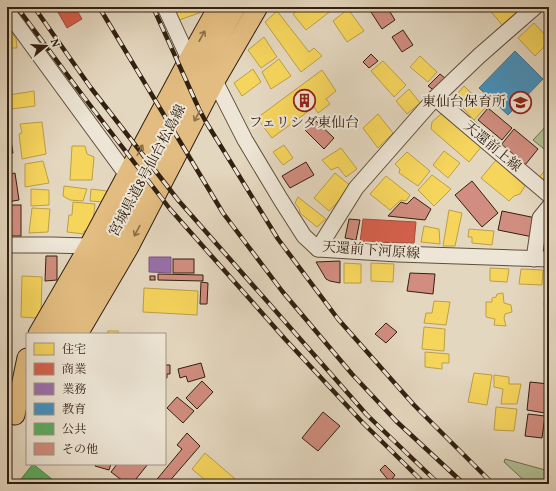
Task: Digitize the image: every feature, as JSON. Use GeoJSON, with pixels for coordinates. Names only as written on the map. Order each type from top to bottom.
{"type":"FeatureCollection","features":[{"type":"Feature","properties":{"kind":"main road"},"geometry":{"type":"LineString","coordinates":[[39,333],[89,246],[218,7]]}},
{"type":"Feature","properties":{"kind":"main road","name":"宮城県道8号仙台松島線"},"geometry":{"type":"LineString","coordinates":[[60,333],[111,242],[204,64],[236,7]]}},
{"type":"Feature","properties":{"kind":"main road"},"geometry":{"type":"LineString","coordinates":[[79,333],[129,247],[215,81],[258,7]]}},
{"type":"Feature","properties":{"kind":"main road"},"geometry":{"type":"LineString","coordinates":[[16,414],[26,363]]}},
{"type":"Feature","properties":{"kind":"main road"},"geometry":{"type":"LineString","coordinates":[[16,414],[26,394]]}},
{"type":"Feature","properties":{"kind":"street"},"geometry":{"type":"LineString","coordinates":[[165,7],[189,59]]}},
{"type":"Feature","properties":{"kind":"street"},"geometry":{"type":"LineString","coordinates":[[318,249],[356,188],[435,98],[478,56],[535,7]]}},
{"type":"Feature","properties":{"kind":"street"},"geometry":{"type":"LineString","coordinates":[[7,11],[127,175]]}},
{"type":"Feature","properties":{"kind":"street","name":"天還前下河原線"},"geometry":{"type":"LineString","coordinates":[[215,81],[245,140],[281,200],[304,236],[318,249],[398,254],[549,259]]}},
{"type":"Feature","properties":{"kind":"street","name":"天還前上線"},"geometry":{"type":"LineString","coordinates":[[435,98],[549,195]]}},
{"type":"Feature","properties":{"kind":"street"},"geometry":{"type":"LineString","coordinates":[[534,259],[540,218],[549,207]]}},
{"type":"Feature","properties":{"kind":"street"},"geometry":{"type":"LineString","coordinates":[[7,245],[89,246]]}},
{"type":"Feature","properties":{"kind":"green space"},"geometry":{"type":"Polygon","coordinates":[[[549,123],[549,153],[533,140],[549,123]]]}},
{"type":"Feature","properties":{"kind":"green space"},"geometry":{"type":"Polygon","coordinates":[[[505,459],[549,471],[549,484],[528,484],[504,462],[505,459]]]}},
{"type":"Feature","properties":{"kind":"building: 住宅"},"geometry":{"type":"Polygon","coordinates":[[[174,7],[208,7],[208,10],[179,20],[174,7]]]}},
{"type":"Feature","properties":{"kind":"building: 住宅"},"geometry":{"type":"Polygon","coordinates":[[[302,7],[336,7],[306,30],[293,14],[302,7]]]}},
{"type":"Feature","properties":{"kind":"building: 住宅"},"geometry":{"type":"Polygon","coordinates":[[[487,7],[515,7],[520,13],[504,27],[487,7]]]}},
{"type":"Feature","properties":{"kind":"building: 住宅"},"geometry":{"type":"Polygon","coordinates":[[[348,9],[364,31],[347,42],[333,21],[348,9]]]}},
{"type":"Feature","properties":{"kind":"building: 住宅"},"geometry":{"type":"Polygon","coordinates":[[[277,11],[309,52],[314,48],[322,56],[301,72],[265,22],[277,11]]]}},
{"type":"Feature","properties":{"kind":"building: 住宅"},"geometry":{"type":"Polygon","coordinates":[[[534,23],[549,39],[549,42],[535,56],[518,38],[534,23]]]}},
{"type":"Feature","properties":{"kind":"building: 住宅"},"geometry":{"type":"Polygon","coordinates":[[[7,26],[16,39],[17,48],[7,48],[7,26]]]}},
{"type":"Feature","properties":{"kind":"building: 住宅"},"geometry":{"type":"Polygon","coordinates":[[[264,37],[277,57],[261,68],[248,50],[264,37]]]}},
{"type":"Feature","properties":{"kind":"building: 住宅"},"geometry":{"type":"Polygon","coordinates":[[[420,56],[437,72],[428,82],[410,67],[420,56]]]}},
{"type":"Feature","properties":{"kind":"building: 住宅"},"geometry":{"type":"Polygon","coordinates":[[[279,59],[291,76],[271,89],[262,72],[279,59]]]}},
{"type":"Feature","properties":{"kind":"building: 住宅"},"geometry":{"type":"Polygon","coordinates":[[[383,61],[406,85],[394,97],[371,71],[383,61]]]}},
{"type":"Feature","properties":{"kind":"building: 住宅"},"geometry":{"type":"Polygon","coordinates":[[[253,69],[261,82],[242,96],[234,83],[253,69]]]}},
{"type":"Feature","properties":{"kind":"building: 住宅","name":"フェリシダ東仙台"},"geometry":{"type":"Polygon","coordinates":[[[322,70],[336,91],[326,99],[330,104],[318,113],[314,107],[272,138],[257,118],[322,70]]]}},
{"type":"Feature","properties":{"kind":"building: 住宅"},"geometry":{"type":"Polygon","coordinates":[[[464,86],[486,107],[474,120],[454,98],[464,86]]]}},
{"type":"Feature","properties":{"kind":"building: 住宅"},"geometry":{"type":"Polygon","coordinates":[[[409,89],[420,103],[407,114],[396,101],[409,89]]]}},
{"type":"Feature","properties":{"kind":"building: 住宅"},"geometry":{"type":"Polygon","coordinates":[[[34,91],[35,106],[11,109],[9,95],[34,91]]]}},
{"type":"Feature","properties":{"kind":"building: 住宅"},"geometry":{"type":"Polygon","coordinates":[[[378,114],[393,133],[378,148],[363,128],[378,114]]]}},
{"type":"Feature","properties":{"kind":"building: 住宅"},"geometry":{"type":"Polygon","coordinates":[[[441,114],[481,147],[469,162],[431,129],[432,122],[441,114]]]}},
{"type":"Feature","properties":{"kind":"building: 住宅"},"geometry":{"type":"Polygon","coordinates":[[[42,122],[46,154],[22,159],[19,134],[22,133],[20,124],[42,122]]]}},
{"type":"Feature","properties":{"kind":"building: 住宅"},"geometry":{"type":"Polygon","coordinates":[[[284,145],[293,158],[283,165],[273,152],[284,145]]]}},
{"type":"Feature","properties":{"kind":"building: 住宅"},"geometry":{"type":"Polygon","coordinates":[[[72,146],[85,146],[87,154],[94,157],[92,180],[70,180],[72,146]]]}},
{"type":"Feature","properties":{"kind":"building: 住宅"},"geometry":{"type":"Polygon","coordinates":[[[341,148],[357,169],[346,177],[338,167],[331,170],[322,160],[341,148]]]}},
{"type":"Feature","properties":{"kind":"building: 住宅"},"geometry":{"type":"Polygon","coordinates":[[[444,151],[460,163],[448,178],[433,165],[444,151]]]}},
{"type":"Feature","properties":{"kind":"building: 住宅"},"geometry":{"type":"Polygon","coordinates":[[[407,152],[430,171],[418,186],[399,173],[400,169],[395,164],[407,152]]]}},
{"type":"Feature","properties":{"kind":"building: 住宅"},"geometry":{"type":"Polygon","coordinates":[[[496,160],[525,186],[520,194],[514,196],[509,201],[481,178],[496,160]]]}},
{"type":"Feature","properties":{"kind":"building: 住宅"},"geometry":{"type":"Polygon","coordinates":[[[43,161],[49,183],[25,187],[25,164],[43,161]]]}},
{"type":"Feature","properties":{"kind":"building: 住宅"},"geometry":{"type":"Polygon","coordinates":[[[549,165],[549,189],[538,179],[549,165]]]}},
{"type":"Feature","properties":{"kind":"building: 住宅"},"geometry":{"type":"Polygon","coordinates":[[[335,173],[352,187],[329,211],[314,198],[335,173]]]}},
{"type":"Feature","properties":{"kind":"building: 住宅"},"geometry":{"type":"Polygon","coordinates":[[[432,175],[451,189],[434,206],[418,190],[432,175]]]}},
{"type":"Feature","properties":{"kind":"building: 住宅"},"geometry":{"type":"Polygon","coordinates":[[[386,176],[410,195],[406,201],[401,200],[390,210],[370,194],[386,176]]]}},
{"type":"Feature","properties":{"kind":"building: 住宅"},"geometry":{"type":"Polygon","coordinates":[[[64,186],[87,189],[83,201],[70,200],[63,196],[64,186]]]}},
{"type":"Feature","properties":{"kind":"building: 住宅"},"geometry":{"type":"Polygon","coordinates":[[[31,189],[49,190],[49,205],[31,206],[31,189]]]}},
{"type":"Feature","properties":{"kind":"building: 住宅"},"geometry":{"type":"Polygon","coordinates":[[[91,189],[107,191],[105,202],[90,201],[91,189]]]}},
{"type":"Feature","properties":{"kind":"building: 住宅"},"geometry":{"type":"Polygon","coordinates":[[[298,197],[326,219],[317,227],[300,213],[299,208],[295,203],[298,197]]]}},
{"type":"Feature","properties":{"kind":"building: 住宅"},"geometry":{"type":"Polygon","coordinates":[[[73,202],[95,204],[93,222],[89,231],[84,231],[84,234],[67,232],[69,215],[72,215],[73,202]]]}},
{"type":"Feature","properties":{"kind":"building: 住宅"},"geometry":{"type":"Polygon","coordinates":[[[32,208],[50,209],[48,232],[29,233],[32,208]]]}},
{"type":"Feature","properties":{"kind":"building: 住宅"},"geometry":{"type":"Polygon","coordinates":[[[449,210],[462,213],[455,246],[443,246],[449,210]]]}},
{"type":"Feature","properties":{"kind":"building: 住宅"},"geometry":{"type":"Polygon","coordinates":[[[548,222],[549,249],[544,248],[548,222]]]}},
{"type":"Feature","properties":{"kind":"building: 住宅"},"geometry":{"type":"Polygon","coordinates":[[[424,226],[439,229],[440,244],[421,242],[424,226]]]}},
{"type":"Feature","properties":{"kind":"building: 住宅"},"geometry":{"type":"Polygon","coordinates":[[[469,229],[494,231],[492,245],[472,243],[472,237],[468,237],[469,229]]]}},
{"type":"Feature","properties":{"kind":"building: 住宅"},"geometry":{"type":"Polygon","coordinates":[[[344,263],[361,264],[361,283],[344,283],[344,263]]]}},
{"type":"Feature","properties":{"kind":"building: 住宅"},"geometry":{"type":"Polygon","coordinates":[[[371,263],[394,264],[393,282],[371,281],[371,263]]]}},
{"type":"Feature","properties":{"kind":"building: 住宅"},"geometry":{"type":"Polygon","coordinates":[[[490,268],[509,269],[507,282],[490,281],[490,268]]]}},
{"type":"Feature","properties":{"kind":"building: 住宅"},"geometry":{"type":"Polygon","coordinates":[[[521,269],[543,270],[542,285],[519,284],[521,269]]]}},
{"type":"Feature","properties":{"kind":"building: 住宅"},"geometry":{"type":"Polygon","coordinates":[[[548,270],[549,305],[544,305],[548,270]]]}},
{"type":"Feature","properties":{"kind":"building: 住宅"},"geometry":{"type":"Polygon","coordinates":[[[22,276],[42,277],[41,315],[38,315],[37,318],[21,317],[22,276]]]}},
{"type":"Feature","properties":{"kind":"building: 住宅"},"geometry":{"type":"Polygon","coordinates":[[[144,288],[198,291],[197,315],[143,312],[144,288]]]}},
{"type":"Feature","properties":{"kind":"building: 住宅"},"geometry":{"type":"Polygon","coordinates":[[[503,293],[504,303],[511,305],[512,312],[505,314],[504,318],[506,326],[494,325],[495,319],[486,317],[486,302],[492,302],[492,298],[496,297],[497,294],[503,293]]]}},
{"type":"Feature","properties":{"kind":"building: 住宅"},"geometry":{"type":"Polygon","coordinates":[[[434,301],[450,302],[446,325],[424,323],[426,313],[432,313],[434,301]]]}},
{"type":"Feature","properties":{"kind":"building: 住宅"},"geometry":{"type":"Polygon","coordinates":[[[424,327],[445,329],[444,351],[422,349],[424,327]]]}},
{"type":"Feature","properties":{"kind":"building: 住宅"},"geometry":{"type":"Polygon","coordinates":[[[108,331],[118,331],[118,333],[108,333],[108,331]]]}},
{"type":"Feature","properties":{"kind":"building: 住宅"},"geometry":{"type":"Polygon","coordinates":[[[425,352],[449,354],[449,363],[442,363],[442,369],[425,367],[425,352]]]}},
{"type":"Feature","properties":{"kind":"building: 住宅"},"geometry":{"type":"Polygon","coordinates":[[[474,373],[492,375],[487,405],[468,402],[474,373]]]}},
{"type":"Feature","properties":{"kind":"building: 住宅"},"geometry":{"type":"Polygon","coordinates":[[[494,375],[509,377],[509,384],[521,384],[517,404],[501,404],[503,389],[494,387],[494,375]]]}},
{"type":"Feature","properties":{"kind":"building: 住宅"},"geometry":{"type":"Polygon","coordinates":[[[496,407],[517,409],[514,431],[494,430],[496,407]]]}},
{"type":"Feature","properties":{"kind":"building: 住宅"},"geometry":{"type":"Polygon","coordinates":[[[205,453],[241,484],[210,484],[192,469],[205,453]]]}},
{"type":"Feature","properties":{"kind":"building: 商業"},"geometry":{"type":"Polygon","coordinates":[[[55,7],[75,7],[82,19],[67,28],[55,7]]]}},
{"type":"Feature","properties":{"kind":"building: 商業"},"geometry":{"type":"Polygon","coordinates":[[[363,219],[416,222],[414,243],[360,242],[363,219]]]}},
{"type":"Feature","properties":{"kind":"building: 業務"},"geometry":{"type":"Polygon","coordinates":[[[149,257],[171,257],[171,273],[149,272],[149,257]]]}},
{"type":"Feature","properties":{"kind":"building: 教育"},"geometry":{"type":"Polygon","coordinates":[[[515,51],[543,79],[508,115],[479,88],[515,51]]]}},
{"type":"Feature","properties":{"kind":"building: 公共"},"geometry":{"type":"Polygon","coordinates":[[[32,465],[34,465],[58,484],[17,484],[32,465]]]}},
{"type":"Feature","properties":{"kind":"building: その他"},"geometry":{"type":"Polygon","coordinates":[[[372,7],[387,7],[395,20],[382,29],[369,9],[372,7]]]}},
{"type":"Feature","properties":{"kind":"building: その他"},"geometry":{"type":"Polygon","coordinates":[[[403,30],[413,45],[402,52],[392,37],[403,30]]]}},
{"type":"Feature","properties":{"kind":"building: その他"},"geometry":{"type":"Polygon","coordinates":[[[371,54],[378,61],[369,68],[363,62],[371,54]]]}},
{"type":"Feature","properties":{"kind":"building: その他"},"geometry":{"type":"Polygon","coordinates":[[[440,74],[446,79],[435,91],[428,86],[440,74]]]}},
{"type":"Feature","properties":{"kind":"building: その他"},"geometry":{"type":"Polygon","coordinates":[[[488,108],[512,128],[502,140],[478,120],[488,108]]]}},
{"type":"Feature","properties":{"kind":"building: その他"},"geometry":{"type":"Polygon","coordinates":[[[314,119],[334,138],[324,149],[305,130],[314,119]]]}},
{"type":"Feature","properties":{"kind":"building: その他"},"geometry":{"type":"Polygon","coordinates":[[[7,123],[13,153],[7,154],[7,123]]]}},
{"type":"Feature","properties":{"kind":"building: その他"},"geometry":{"type":"Polygon","coordinates":[[[514,129],[538,149],[525,165],[501,145],[514,129]]]}},
{"type":"Feature","properties":{"kind":"building: その他"},"geometry":{"type":"Polygon","coordinates":[[[306,162],[314,175],[290,188],[282,176],[306,162]]]}},
{"type":"Feature","properties":{"kind":"building: その他"},"geometry":{"type":"Polygon","coordinates":[[[15,173],[19,200],[7,202],[7,175],[15,173]]]}},
{"type":"Feature","properties":{"kind":"building: その他"},"geometry":{"type":"Polygon","coordinates":[[[472,181],[498,213],[482,227],[455,195],[472,181]]]}},
{"type":"Feature","properties":{"kind":"building: その他"},"geometry":{"type":"Polygon","coordinates":[[[414,197],[431,209],[425,220],[388,216],[401,202],[407,204],[414,197]]]}},
{"type":"Feature","properties":{"kind":"building: その他"},"geometry":{"type":"Polygon","coordinates":[[[7,205],[21,205],[21,236],[7,236],[7,205]]]}},
{"type":"Feature","properties":{"kind":"building: その他"},"geometry":{"type":"Polygon","coordinates":[[[502,211],[536,218],[533,237],[498,230],[502,211]]]}},
{"type":"Feature","properties":{"kind":"building: その他"},"geometry":{"type":"Polygon","coordinates":[[[349,219],[360,220],[356,240],[345,238],[349,219]]]}},
{"type":"Feature","properties":{"kind":"building: その他"},"geometry":{"type":"Polygon","coordinates":[[[46,256],[57,256],[57,280],[45,281],[46,256]]]}},
{"type":"Feature","properties":{"kind":"building: その他"},"geometry":{"type":"Polygon","coordinates":[[[173,259],[194,259],[194,273],[173,273],[173,259]]]}},
{"type":"Feature","properties":{"kind":"building: その他"},"geometry":{"type":"Polygon","coordinates":[[[340,261],[340,283],[326,279],[316,262],[340,261]]]}},
{"type":"Feature","properties":{"kind":"building: その他"},"geometry":{"type":"Polygon","coordinates":[[[410,273],[435,274],[433,294],[407,291],[410,273]]]}},
{"type":"Feature","properties":{"kind":"building: その他"},"geometry":{"type":"Polygon","coordinates":[[[158,274],[203,275],[203,281],[158,280],[158,274]]]}},
{"type":"Feature","properties":{"kind":"building: その他"},"geometry":{"type":"Polygon","coordinates":[[[150,276],[155,276],[155,280],[150,280],[150,276]]]}},
{"type":"Feature","properties":{"kind":"building: その他"},"geometry":{"type":"Polygon","coordinates":[[[201,282],[208,283],[207,304],[200,304],[201,282]]]}},
{"type":"Feature","properties":{"kind":"building: その他"},"geometry":{"type":"Polygon","coordinates":[[[386,323],[397,332],[386,343],[375,334],[386,323]]]}},
{"type":"Feature","properties":{"kind":"building: その他"},"geometry":{"type":"Polygon","coordinates":[[[201,363],[205,377],[188,382],[186,376],[180,378],[178,369],[201,363]]]}},
{"type":"Feature","properties":{"kind":"building: その他"},"geometry":{"type":"Polygon","coordinates":[[[166,365],[170,365],[170,374],[167,374],[167,378],[166,365]]]}},
{"type":"Feature","properties":{"kind":"building: その他"},"geometry":{"type":"Polygon","coordinates":[[[202,381],[213,392],[197,409],[186,398],[202,381]]]}},
{"type":"Feature","properties":{"kind":"building: その他"},"geometry":{"type":"Polygon","coordinates":[[[530,382],[549,384],[545,413],[527,410],[530,382]]]}},
{"type":"Feature","properties":{"kind":"building: その他"},"geometry":{"type":"Polygon","coordinates":[[[177,397],[194,411],[183,423],[167,408],[177,397]]]}},
{"type":"Feature","properties":{"kind":"building: その他"},"geometry":{"type":"Polygon","coordinates":[[[323,412],[340,426],[318,451],[302,438],[323,412]]]}},
{"type":"Feature","properties":{"kind":"building: その他"},"geometry":{"type":"Polygon","coordinates":[[[528,414],[545,416],[542,438],[525,436],[528,414]]]}},
{"type":"Feature","properties":{"kind":"building: その他"},"geometry":{"type":"Polygon","coordinates":[[[187,433],[200,446],[167,484],[153,484],[182,449],[177,445],[187,433]]]}},
{"type":"Feature","properties":{"kind":"building: その他"},"geometry":{"type":"Polygon","coordinates":[[[96,465],[111,465],[109,470],[96,465]]]}},
{"type":"Feature","properties":{"kind":"building: その他"},"geometry":{"type":"Polygon","coordinates":[[[116,465],[147,465],[132,484],[127,484],[111,472],[116,465]]]}},
{"type":"Feature","properties":{"kind":"building: その他"},"geometry":{"type":"Polygon","coordinates":[[[385,465],[395,475],[390,482],[380,470],[385,465]]]}},
{"type":"Feature","properties":{"kind":"railway"},"geometry":{"type":"LineString","coordinates":[[17,7],[170,209],[285,339],[363,423],[425,484]]}},
{"type":"Feature","properties":{"kind":"railway"},"geometry":{"type":"LineString","coordinates":[[34,7],[91,88],[178,200],[367,415],[439,484]]}},
{"type":"Feature","properties":{"kind":"railway"},"geometry":{"type":"LineString","coordinates":[[99,7],[223,213],[282,291],[352,374],[396,421],[464,484]]}},
{"type":"Feature","properties":{"kind":"railway"},"geometry":{"type":"LineString","coordinates":[[153,7],[206,122],[278,239],[338,319],[414,405],[493,484]]}},
{"type":"Feature","properties":{"kind":"place","name":"フェリシダ東仙台"},"geometry":{"type":"Point","coordinates":[304,101]}},
{"type":"Feature","properties":{"kind":"place","name":"東仙台保育所"},"geometry":{"type":"Point","coordinates":[521,102]}}]}
